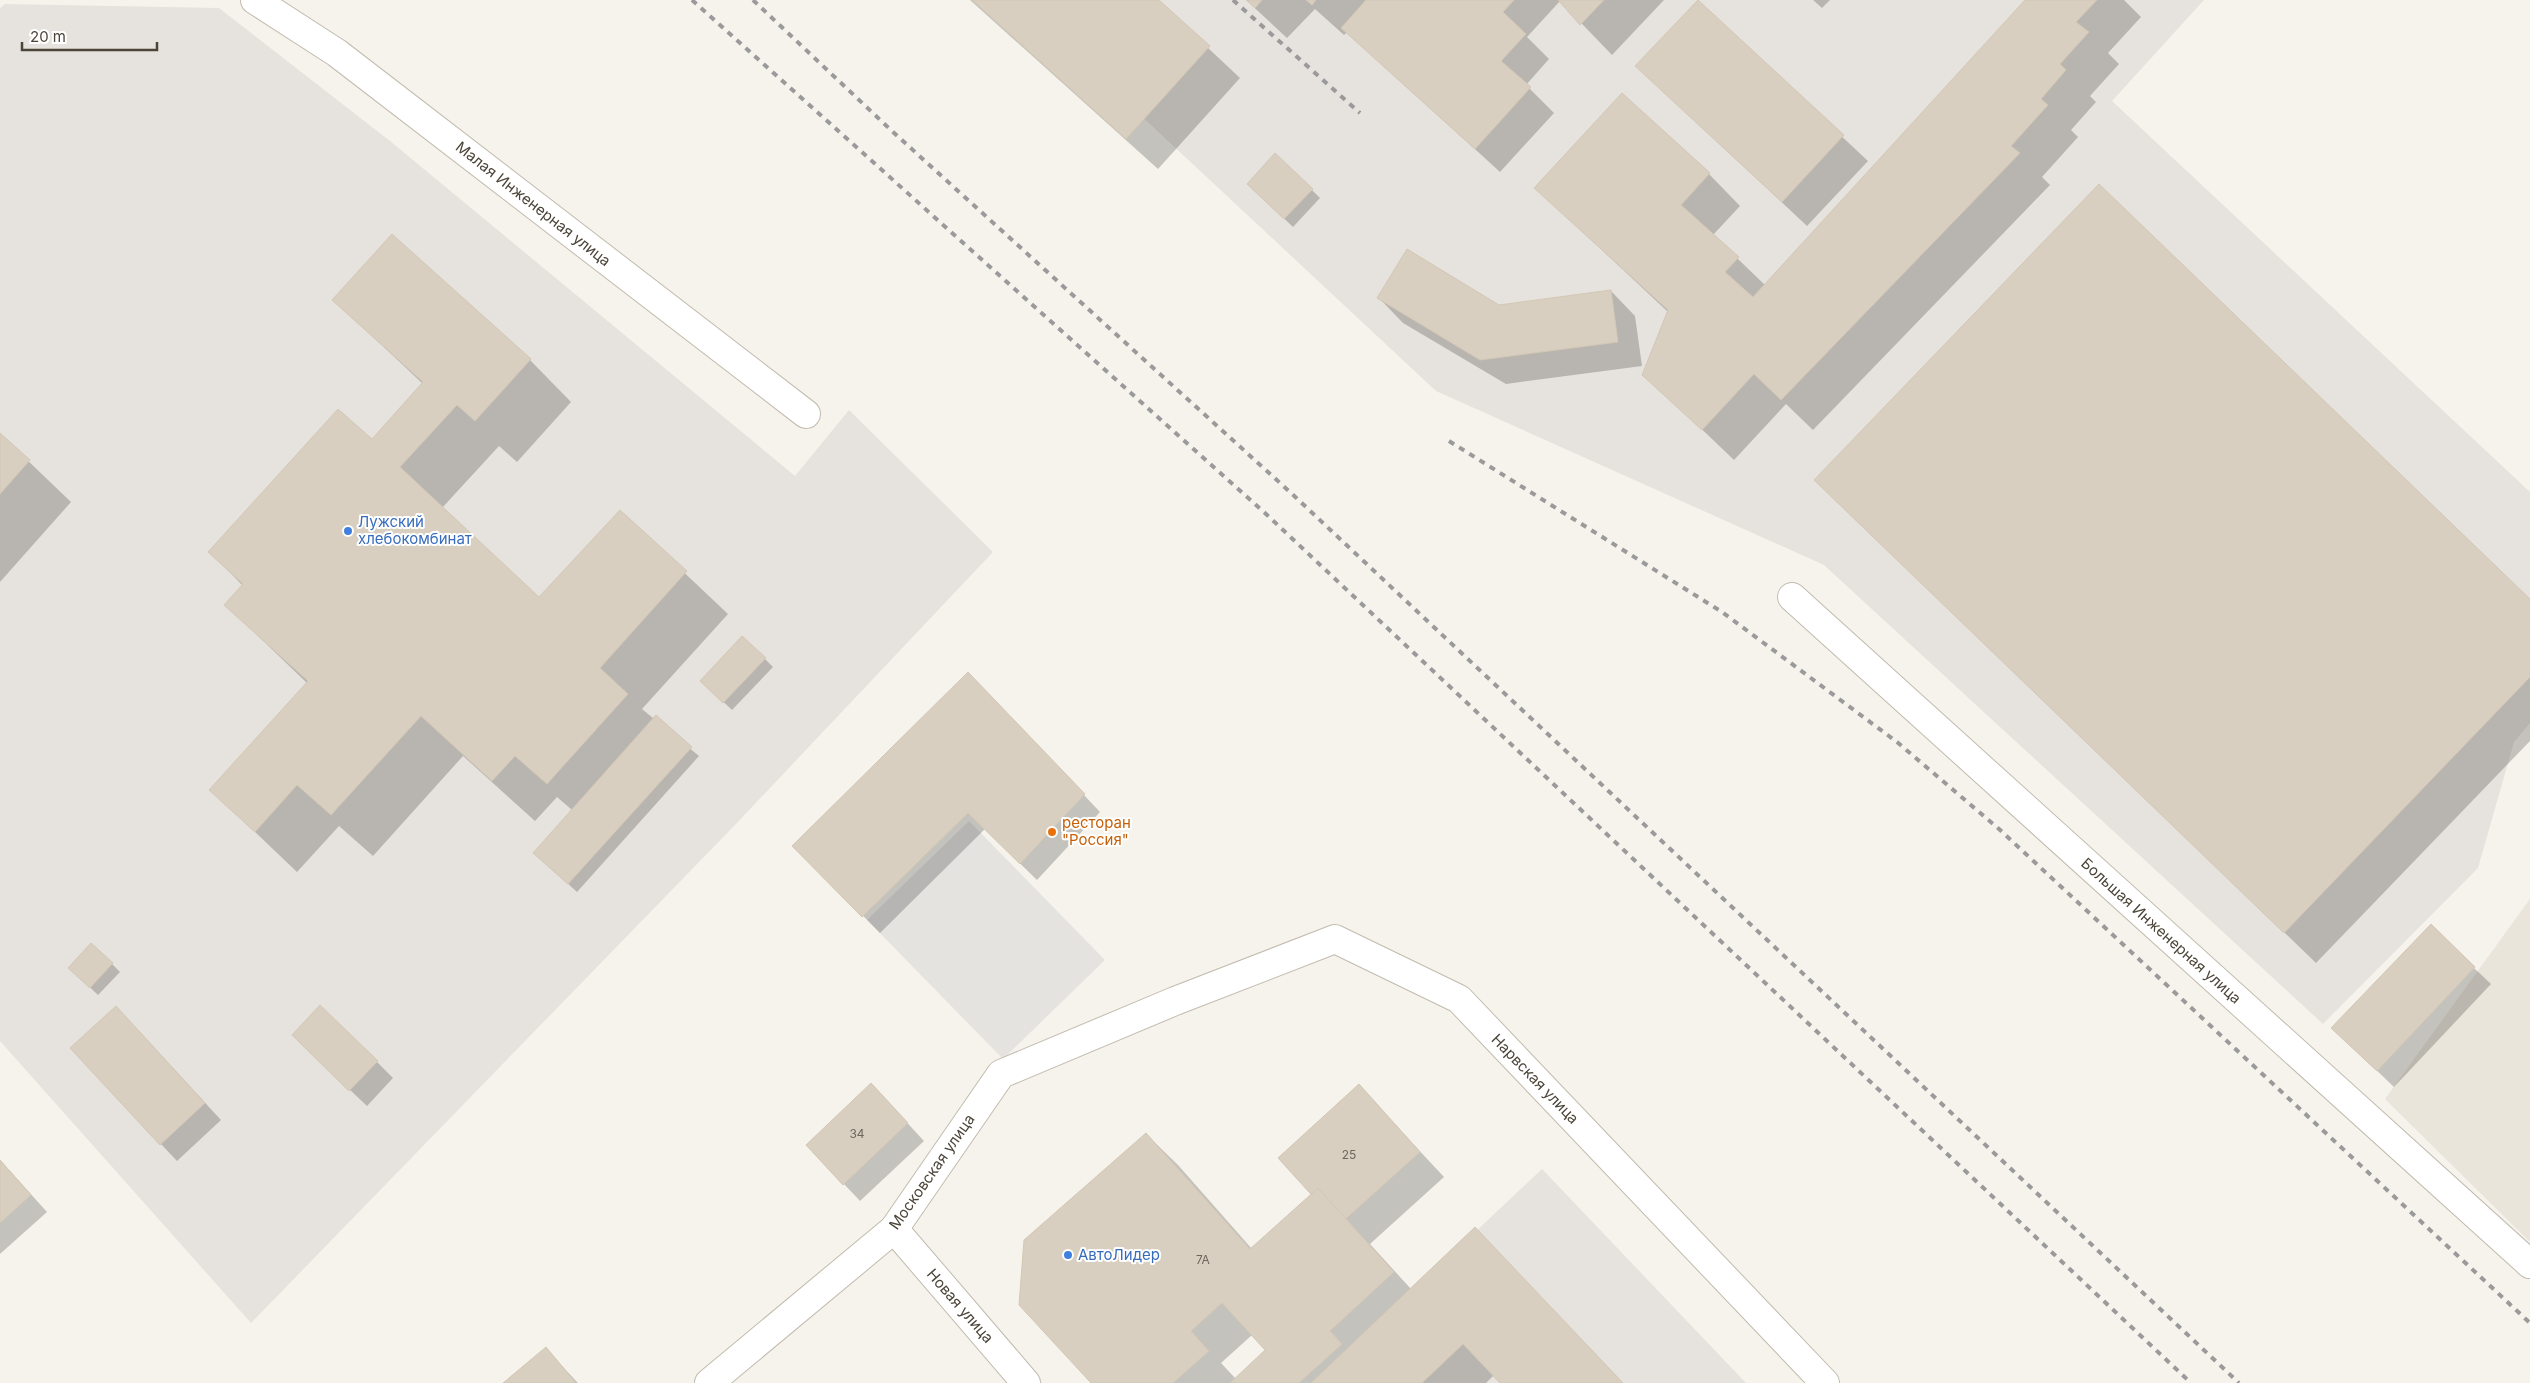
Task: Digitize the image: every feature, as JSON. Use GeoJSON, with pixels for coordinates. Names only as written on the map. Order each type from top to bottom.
{"type":"FeatureCollection","features":[{"type":"Feature","properties":{"kind":"street","name":"Малая Инженерная улица"},"geometry":{"type":"LineString","coordinates":[[255,0],[337,53],[806,414]]}},
{"type":"Feature","properties":{"kind":"street","name":"Большая Инженерная улица"},"geometry":{"type":"LineString","coordinates":[[1792,597],[2530,1264]]}},
{"type":"Feature","properties":{"kind":"street","name":"Нарвская улица"},"geometry":{"type":"LineString","coordinates":[[1175,1001],[1335,940],[1459,999],[1825,1383]]}},
{"type":"Feature","properties":{"kind":"street","name":"Московская улица"},"geometry":{"type":"LineString","coordinates":[[709,1383],[894,1229],[1001,1074],[1175,1001]]}},
{"type":"Feature","properties":{"kind":"street","name":"Новая улица"},"geometry":{"type":"LineString","coordinates":[[894,1229],[1026,1383]]}},
{"type":"Feature","properties":{"kind":"shaded area"},"geometry":{"type":"Polygon","coordinates":[[[1017,0],[2204,0],[2112,101],[2530,492],[2530,723],[2514,742],[2478,868],[2323,1024],[1824,565],[1436,391],[1017,0]]]}},
{"type":"Feature","properties":{"kind":"shaded area","name":"Лужский хлебокомбинат"},"geometry":{"type":"Polygon","coordinates":[[[5,4],[219,8],[390,141],[795,476],[849,410],[993,552],[734,826],[251,1323],[0,1041],[0,8],[5,4]]]}},
{"type":"Feature","properties":{"kind":"shaded area"},"geometry":{"type":"Polygon","coordinates":[[[969,821],[1105,960],[1003,1059],[867,920],[969,821]]]}},
{"type":"Feature","properties":{"kind":"shaded area"},"geometry":{"type":"Polygon","coordinates":[[[2530,899],[2530,1242],[2385,1099],[2530,899]]]}},
{"type":"Feature","properties":{"kind":"shaded area"},"geometry":{"type":"Polygon","coordinates":[[[1542,1169],[1746,1383],[1315,1383],[1542,1169]]]}},
{"type":"Feature","properties":{"kind":"building"},"geometry":{"type":"Polygon","coordinates":[[[972,0],[1159,0],[1210,46],[1126,139],[972,0]]]}},
{"type":"Feature","properties":{"kind":"building"},"geometry":{"type":"Polygon","coordinates":[[[1247,0],[1262,0],[1255,8],[1247,0]]]}},
{"type":"Feature","properties":{"kind":"building"},"geometry":{"type":"Polygon","coordinates":[[[1306,0],[1316,0],[1312,5],[1306,0]]]}},
{"type":"Feature","properties":{"kind":"building"},"geometry":{"type":"Polygon","coordinates":[[[1366,0],[1514,0],[1503,12],[1526,34],[1501,61],[1531,87],[1475,149],[1341,28],[1366,0]]]}},
{"type":"Feature","properties":{"kind":"building"},"geometry":{"type":"Polygon","coordinates":[[[1558,0],[1604,0],[1580,25],[1558,0]]]}},
{"type":"Feature","properties":{"kind":"building"},"geometry":{"type":"Polygon","coordinates":[[[1698,0],[1844,135],[1782,202],[1635,66],[1698,0]]]}},
{"type":"Feature","properties":{"kind":"building"},"geometry":{"type":"Polygon","coordinates":[[[2025,0],[2097,0],[2076,22],[2089,32],[2060,64],[2066,70],[2041,99],[2048,105],[2011,146],[2020,153],[1781,400],[1754,374],[1702,430],[1642,375],[1668,310],[1534,188],[1622,93],[1710,173],[1681,205],[1739,257],[1725,272],[1753,297],[2025,0]]]}},
{"type":"Feature","properties":{"kind":"building"},"geometry":{"type":"Polygon","coordinates":[[[1275,153],[1313,189],[1284,219],[1247,184],[1275,153]]]}},
{"type":"Feature","properties":{"kind":"building"},"geometry":{"type":"Polygon","coordinates":[[[2099,184],[2530,599],[2530,677],[2284,933],[1814,480],[2099,184]]]}},
{"type":"Feature","properties":{"kind":"building","name":"Лужский хлебокомбинат"},"geometry":{"type":"Polygon","coordinates":[[[392,234],[531,359],[475,421],[457,405],[400,467],[539,597],[620,510],[687,571],[600,668],[628,694],[547,784],[515,756],[492,781],[421,716],[331,815],[297,785],[255,832],[209,790],[308,681],[224,605],[243,584],[208,552],[338,409],[372,439],[423,382],[332,300],[392,234]]]}},
{"type":"Feature","properties":{"kind":"building"},"geometry":{"type":"Polygon","coordinates":[[[1407,249],[1499,305],[1611,290],[1618,342],[1480,360],[1377,298],[1407,249]]]}},
{"type":"Feature","properties":{"kind":"building"},"geometry":{"type":"Polygon","coordinates":[[[0,433],[30,460],[0,494],[0,433]]]}},
{"type":"Feature","properties":{"kind":"building"},"geometry":{"type":"Polygon","coordinates":[[[742,636],[766,658],[723,703],[700,681],[742,636]]]}},
{"type":"Feature","properties":{"kind":"building"},"geometry":{"type":"Polygon","coordinates":[[[968,672],[1085,794],[1020,864],[968,813],[862,917],[792,846],[968,672]]]}},
{"type":"Feature","properties":{"kind":"building"},"geometry":{"type":"Polygon","coordinates":[[[656,715],[692,747],[568,884],[533,853],[656,715]]]}},
{"type":"Feature","properties":{"kind":"building"},"geometry":{"type":"Polygon","coordinates":[[[2431,924],[2475,967],[2377,1071],[2331,1028],[2431,924]]]}},
{"type":"Feature","properties":{"kind":"building"},"geometry":{"type":"Polygon","coordinates":[[[91,943],[113,963],[90,988],[68,968],[91,943]]]}},
{"type":"Feature","properties":{"kind":"building"},"geometry":{"type":"Polygon","coordinates":[[[320,1005],[378,1061],[349,1091],[292,1035],[320,1005]]]}},
{"type":"Feature","properties":{"kind":"building"},"geometry":{"type":"Polygon","coordinates":[[[116,1006],[205,1103],[160,1145],[70,1048],[116,1006]]]}},
{"type":"Feature","properties":{"kind":"building"},"geometry":{"type":"Polygon","coordinates":[[[871,1083],[908,1123],[843,1185],[806,1145],[871,1083]]]}},
{"type":"Feature","properties":{"kind":"building"},"geometry":{"type":"Polygon","coordinates":[[[1359,1084],[1420,1152],[1339,1225],[1278,1158],[1359,1084]]]}},
{"type":"Feature","properties":{"kind":"building"},"geometry":{"type":"Polygon","coordinates":[[[1146,1133],[1250,1249],[1318,1188],[1394,1272],[1330,1331],[1342,1344],[1299,1383],[1230,1383],[1265,1350],[1222,1303],[1191,1331],[1209,1351],[1173,1383],[1091,1383],[1019,1305],[1024,1240],[1146,1133]]]}},
{"type":"Feature","properties":{"kind":"building"},"geometry":{"type":"Polygon","coordinates":[[[0,1160],[31,1195],[0,1223],[0,1160]]]}},
{"type":"Feature","properties":{"kind":"building"},"geometry":{"type":"Polygon","coordinates":[[[1475,1227],[1623,1383],[1500,1383],[1463,1344],[1422,1383],[1311,1383],[1475,1227]]]}},
{"type":"Feature","properties":{"kind":"building"},"geometry":{"type":"Polygon","coordinates":[[[546,1347],[576,1383],[503,1383],[546,1347]]]}},
{"type":"Feature","properties":{"kind":"railway"},"geometry":{"type":"LineString","coordinates":[[692,0],[1266,514],[2191,1383]]}},
{"type":"Feature","properties":{"kind":"railway"},"geometry":{"type":"LineString","coordinates":[[753,0],[893,132],[1290,492],[2239,1383]]}},
{"type":"Feature","properties":{"kind":"railway"},"geometry":{"type":"LineString","coordinates":[[1233,0],[1360,113]]}},
{"type":"Feature","properties":{"kind":"railway"},"geometry":{"type":"LineString","coordinates":[[1449,441],[1722,612],[1897,742],[1999,829],[2530,1323]]}},
{"type":"Feature","properties":{"kind":"place","name":"Лужский хлебокомбинат"},"geometry":{"type":"Point","coordinates":[348,531]}},
{"type":"Feature","properties":{"kind":"place","name":"ресторан \"Россия\""},"geometry":{"type":"Point","coordinates":[1052,832]}},
{"type":"Feature","properties":{"kind":"place","name":"АвтоЛидер"},"geometry":{"type":"Point","coordinates":[1068,1255]}}]}
